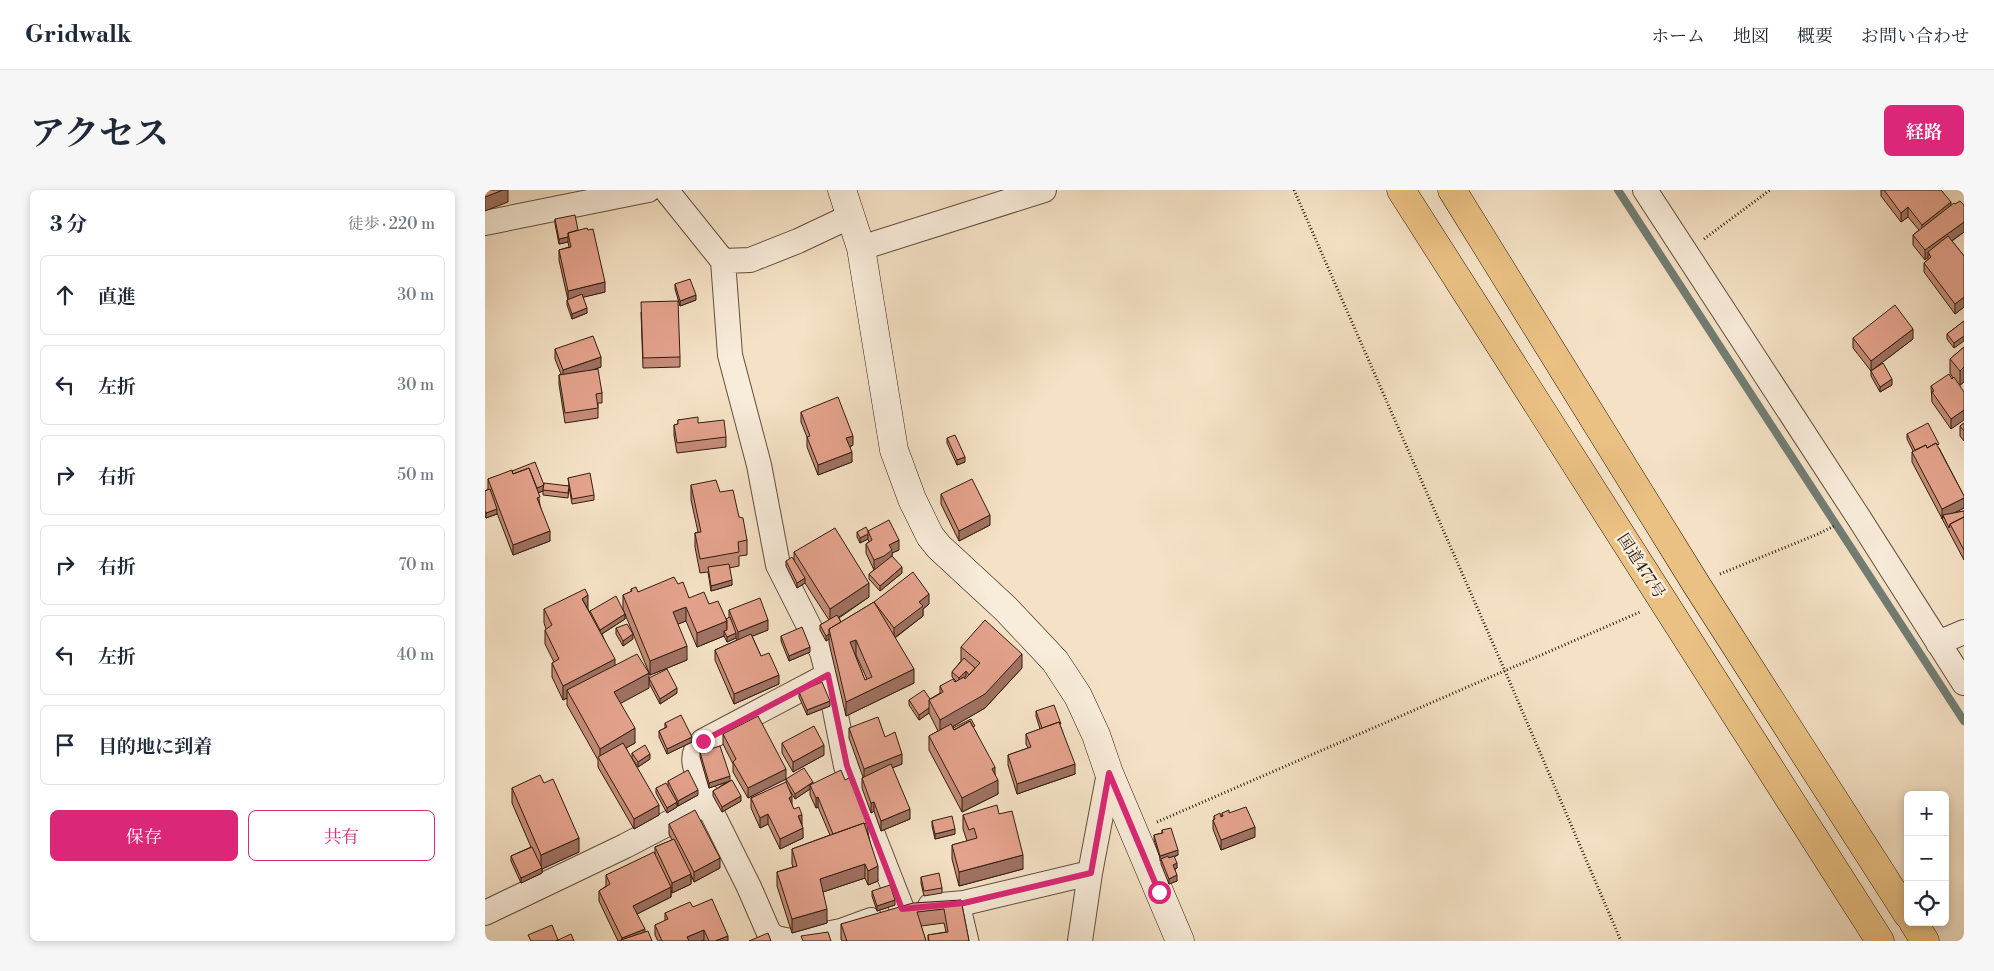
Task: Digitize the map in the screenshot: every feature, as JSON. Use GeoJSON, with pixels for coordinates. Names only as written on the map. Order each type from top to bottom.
{"type":"FeatureCollection","features":[{"type":"Feature","properties":{"kind":"highway","name":"国道477号"},"geometry":{"type":"LineString","coordinates":[[1401,190],[1880,941]]}},
{"type":"Feature","properties":{"kind":"highway"},"geometry":{"type":"LineString","coordinates":[[1452,190],[1696,584],[1904,909]]}},
{"type":"Feature","properties":{"kind":"highway"},"geometry":{"type":"LineString","coordinates":[[1916,926],[1925,941]]}},
{"type":"Feature","properties":{"kind":"street"},"geometry":{"type":"LineString","coordinates":[[485,223],[648,190]]}},
{"type":"Feature","properties":{"kind":"street"},"geometry":{"type":"LineString","coordinates":[[666,190],[723,261],[730,356],[759,465],[778,565],[822,652],[847,766],[902,909]]}},
{"type":"Feature","properties":{"kind":"street"},"geometry":{"type":"LineString","coordinates":[[842,190],[861,248],[893,450],[923,521],[930,536],[939,547],[1007,609],[1055,662],[1078,696],[1096,735],[1109,773],[1180,941]]}},
{"type":"Feature","properties":{"kind":"street"},"geometry":{"type":"LineString","coordinates":[[861,248],[1044,190]]}},
{"type":"Feature","properties":{"kind":"street"},"geometry":{"type":"LineString","coordinates":[[1645,190],[1964,683]]}},
{"type":"Feature","properties":{"kind":"street"},"geometry":{"type":"LineString","coordinates":[[723,261],[750,260],[798,241],[851,216]]}},
{"type":"Feature","properties":{"kind":"street"},"geometry":{"type":"LineString","coordinates":[[1938,643],[1964,632]]}},
{"type":"Feature","properties":{"kind":"street"},"geometry":{"type":"LineString","coordinates":[[828,675],[703,741],[696,747],[693,754],[694,766],[706,794],[707,803],[749,887],[769,933],[776,938],[790,941],[841,931],[902,909],[964,903],[1091,873]]}},
{"type":"Feature","properties":{"kind":"street"},"geometry":{"type":"LineString","coordinates":[[1080,941],[1109,773]]}},
{"type":"Feature","properties":{"kind":"street"},"geometry":{"type":"LineString","coordinates":[[485,913],[625,846],[707,803]]}},
{"type":"Feature","properties":{"kind":"lane"},"geometry":{"type":"LineString","coordinates":[[964,903],[973,941]]}},
{"type":"Feature","properties":{"kind":"path"},"geometry":{"type":"LineString","coordinates":[[1294,190],[1621,941]]}},
{"type":"Feature","properties":{"kind":"path"},"geometry":{"type":"LineString","coordinates":[[1685,252],[1770,190]]}},
{"type":"Feature","properties":{"kind":"path"},"geometry":{"type":"LineString","coordinates":[[1696,584],[1822,532]]}},
{"type":"Feature","properties":{"kind":"path"},"geometry":{"type":"LineString","coordinates":[[1134,832],[1663,601]]}},
{"type":"Feature","properties":{"kind":"building"},"geometry":{"type":"Polygon","coordinates":[[[485,190],[503,190],[485,197],[485,190]]]}},
{"type":"Feature","properties":{"kind":"building"},"geometry":{"type":"Polygon","coordinates":[[[1884,190],[1941,190],[1951,202],[1922,225],[1908,207],[1901,213],[1884,190]]]}},
{"type":"Feature","properties":{"kind":"building"},"geometry":{"type":"Polygon","coordinates":[[[1960,201],[1964,205],[1964,222],[1925,250],[1913,235],[1954,203],[1960,201]]]}},
{"type":"Feature","properties":{"kind":"building"},"geometry":{"type":"Polygon","coordinates":[[[575,215],[578,230],[568,233],[568,237],[559,239],[555,219],[575,215]]]}},
{"type":"Feature","properties":{"kind":"building"},"geometry":{"type":"Polygon","coordinates":[[[587,228],[588,230],[593,229],[605,282],[568,291],[559,250],[571,247],[568,233],[587,228]]]}},
{"type":"Feature","properties":{"kind":"building"},"geometry":{"type":"Polygon","coordinates":[[[1948,236],[1964,256],[1964,297],[1955,304],[1924,263],[1931,257],[1928,252],[1948,236]]]}},
{"type":"Feature","properties":{"kind":"building"},"geometry":{"type":"Polygon","coordinates":[[[690,279],[696,295],[680,301],[675,284],[690,279]]]}},
{"type":"Feature","properties":{"kind":"building"},"geometry":{"type":"Polygon","coordinates":[[[582,294],[587,308],[572,314],[567,300],[582,294]]]}},
{"type":"Feature","properties":{"kind":"building"},"geometry":{"type":"Polygon","coordinates":[[[678,301],[680,357],[643,358],[641,302],[678,301]]]}},
{"type":"Feature","properties":{"kind":"building"},"geometry":{"type":"Polygon","coordinates":[[[1895,305],[1913,329],[1871,361],[1853,338],[1895,305]]]}},
{"type":"Feature","properties":{"kind":"building"},"geometry":{"type":"Polygon","coordinates":[[[1964,321],[1964,336],[1954,343],[1947,334],[1964,321]]]}},
{"type":"Feature","properties":{"kind":"building"},"geometry":{"type":"Polygon","coordinates":[[[593,336],[601,357],[563,370],[555,349],[593,336]]]}},
{"type":"Feature","properties":{"kind":"building"},"geometry":{"type":"Polygon","coordinates":[[[1964,347],[1964,367],[1960,371],[1950,359],[1964,347]]]}},
{"type":"Feature","properties":{"kind":"building"},"geometry":{"type":"Polygon","coordinates":[[[1883,363],[1892,379],[1880,387],[1871,371],[1883,363]]]}},
{"type":"Feature","properties":{"kind":"building"},"geometry":{"type":"Polygon","coordinates":[[[598,369],[602,393],[596,394],[598,408],[565,413],[559,375],[598,369]]]}},
{"type":"Feature","properties":{"kind":"building"},"geometry":{"type":"Polygon","coordinates":[[[1949,374],[1952,379],[1954,377],[1964,392],[1964,410],[1951,419],[1932,392],[1934,391],[1931,386],[1949,374]]]}},
{"type":"Feature","properties":{"kind":"building"},"geometry":{"type":"Polygon","coordinates":[[[838,397],[853,436],[846,438],[852,452],[818,465],[807,437],[810,436],[801,412],[838,397]]]}},
{"type":"Feature","properties":{"kind":"building"},"geometry":{"type":"Polygon","coordinates":[[[698,417],[698,423],[724,420],[726,437],[677,443],[674,425],[678,424],[678,420],[698,417]]]}},
{"type":"Feature","properties":{"kind":"building"},"geometry":{"type":"Polygon","coordinates":[[[1928,423],[1939,444],[1936,443],[1927,448],[1926,445],[1915,450],[1907,434],[1928,423]]]}},
{"type":"Feature","properties":{"kind":"building"},"geometry":{"type":"Polygon","coordinates":[[[1964,423],[1964,431],[1960,426],[1964,423]]]}},
{"type":"Feature","properties":{"kind":"building"},"geometry":{"type":"Polygon","coordinates":[[[955,435],[965,457],[957,460],[947,438],[955,435]]]}},
{"type":"Feature","properties":{"kind":"building"},"geometry":{"type":"Polygon","coordinates":[[[1936,443],[1964,496],[1964,498],[1942,509],[1912,452],[1926,445],[1927,448],[1936,443]]]}},
{"type":"Feature","properties":{"kind":"building"},"geometry":{"type":"Polygon","coordinates":[[[535,462],[544,485],[537,488],[529,468],[513,474],[512,471],[535,462]]]}},
{"type":"Feature","properties":{"kind":"building"},"geometry":{"type":"Polygon","coordinates":[[[529,468],[540,497],[537,498],[550,531],[513,545],[488,479],[512,470],[513,474],[529,468]]]}},
{"type":"Feature","properties":{"kind":"building"},"geometry":{"type":"Polygon","coordinates":[[[590,473],[594,495],[572,499],[568,478],[590,473]]]}},
{"type":"Feature","properties":{"kind":"building"},"geometry":{"type":"Polygon","coordinates":[[[972,479],[990,515],[959,531],[941,494],[972,479]]]}},
{"type":"Feature","properties":{"kind":"building"},"geometry":{"type":"Polygon","coordinates":[[[716,480],[720,492],[733,490],[739,517],[743,518],[747,540],[738,542],[739,552],[700,559],[695,533],[701,532],[691,485],[716,480]]]}},
{"type":"Feature","properties":{"kind":"building"},"geometry":{"type":"Polygon","coordinates":[[[544,483],[569,486],[568,493],[543,490],[544,483]]]}},
{"type":"Feature","properties":{"kind":"building"},"geometry":{"type":"Polygon","coordinates":[[[490,489],[497,509],[486,513],[485,491],[490,489]]]}},
{"type":"Feature","properties":{"kind":"building"},"geometry":{"type":"Polygon","coordinates":[[[1964,511],[1964,517],[1950,524],[1949,528],[1943,515],[1964,511]]]}},
{"type":"Feature","properties":{"kind":"building"},"geometry":{"type":"Polygon","coordinates":[[[1964,517],[1964,550],[1950,524],[1964,517]]]}},
{"type":"Feature","properties":{"kind":"building"},"geometry":{"type":"Polygon","coordinates":[[[889,520],[899,540],[889,545],[892,550],[874,560],[866,544],[872,540],[868,531],[889,520]]]}},
{"type":"Feature","properties":{"kind":"building"},"geometry":{"type":"Polygon","coordinates":[[[866,527],[868,534],[860,538],[857,532],[866,527]]]}},
{"type":"Feature","properties":{"kind":"building"},"geometry":{"type":"Polygon","coordinates":[[[835,528],[869,583],[830,609],[794,552],[835,528]]]}},
{"type":"Feature","properties":{"kind":"building"},"geometry":{"type":"Polygon","coordinates":[[[892,556],[902,567],[880,586],[869,574],[892,556]]]}},
{"type":"Feature","properties":{"kind":"building"},"geometry":{"type":"Polygon","coordinates":[[[792,557],[805,578],[797,583],[786,561],[792,557]]]}},
{"type":"Feature","properties":{"kind":"building"},"geometry":{"type":"Polygon","coordinates":[[[729,564],[732,580],[711,586],[708,567],[729,564]]]}},
{"type":"Feature","properties":{"kind":"building"},"geometry":{"type":"Polygon","coordinates":[[[913,572],[929,594],[919,602],[923,606],[894,628],[874,602],[913,572]]]}},
{"type":"Feature","properties":{"kind":"building"},"geometry":{"type":"Polygon","coordinates":[[[674,577],[678,584],[683,582],[689,598],[704,592],[709,604],[718,601],[727,621],[697,633],[686,607],[673,612],[687,646],[650,661],[623,595],[636,587],[638,592],[674,577]]]}},
{"type":"Feature","properties":{"kind":"building"},"geometry":{"type":"Polygon","coordinates":[[[585,589],[588,595],[582,599],[615,659],[563,686],[552,663],[559,659],[545,630],[552,625],[544,609],[585,589]]]}},
{"type":"Feature","properties":{"kind":"building"},"geometry":{"type":"Polygon","coordinates":[[[616,596],[625,614],[600,630],[590,611],[616,596]]]}},
{"type":"Feature","properties":{"kind":"building"},"geometry":{"type":"Polygon","coordinates":[[[760,598],[768,620],[738,632],[729,610],[760,598]]]}},
{"type":"Feature","properties":{"kind":"building"},"geometry":{"type":"Polygon","coordinates":[[[874,602],[914,669],[846,702],[829,629],[874,602]],[[856,640],[850,642],[865,680],[872,677],[856,640]]]}},
{"type":"Feature","properties":{"kind":"building"},"geometry":{"type":"Polygon","coordinates":[[[837,615],[841,622],[829,629],[829,634],[826,636],[820,625],[837,615]]]}},
{"type":"Feature","properties":{"kind":"building"},"geometry":{"type":"Polygon","coordinates":[[[730,617],[736,633],[727,637],[724,631],[727,630],[726,619],[730,617]]]}},
{"type":"Feature","properties":{"kind":"building"},"geometry":{"type":"Polygon","coordinates":[[[985,620],[1022,654],[985,694],[940,720],[929,700],[943,692],[940,686],[953,679],[955,682],[964,677],[965,679],[980,663],[961,647],[985,620]]]}},
{"type":"Feature","properties":{"kind":"building"},"geometry":{"type":"Polygon","coordinates":[[[627,624],[633,634],[623,641],[616,628],[627,624]]]}},
{"type":"Feature","properties":{"kind":"building"},"geometry":{"type":"Polygon","coordinates":[[[802,627],[810,647],[789,656],[781,636],[802,627]]]}},
{"type":"Feature","properties":{"kind":"building"},"geometry":{"type":"Polygon","coordinates":[[[751,634],[761,656],[769,653],[779,675],[734,694],[715,650],[751,634]]]}},
{"type":"Feature","properties":{"kind":"building"},"geometry":{"type":"Polygon","coordinates":[[[637,654],[649,673],[614,692],[635,728],[600,749],[567,690],[637,654]]]}},
{"type":"Feature","properties":{"kind":"building"},"geometry":{"type":"Polygon","coordinates":[[[964,658],[975,668],[969,675],[966,671],[959,678],[952,672],[964,658]]]}},
{"type":"Feature","properties":{"kind":"building"},"geometry":{"type":"Polygon","coordinates":[[[667,669],[677,688],[660,699],[649,678],[667,669]]]}},
{"type":"Feature","properties":{"kind":"building"},"geometry":{"type":"Polygon","coordinates":[[[822,682],[830,701],[807,710],[799,692],[822,682]]]}},
{"type":"Feature","properties":{"kind":"building"},"geometry":{"type":"Polygon","coordinates":[[[924,690],[930,699],[929,708],[919,715],[909,700],[924,690]]]}},
{"type":"Feature","properties":{"kind":"building"},"geometry":{"type":"Polygon","coordinates":[[[1054,705],[1061,724],[1059,722],[1042,728],[1036,711],[1054,705]]]}},
{"type":"Feature","properties":{"kind":"building"},"geometry":{"type":"Polygon","coordinates":[[[681,715],[692,737],[667,749],[659,731],[667,727],[665,723],[681,715]]]}},
{"type":"Feature","properties":{"kind":"building"},"geometry":{"type":"Polygon","coordinates":[[[758,716],[786,769],[748,788],[733,762],[736,759],[723,734],[758,716]]]}},
{"type":"Feature","properties":{"kind":"building"},"geometry":{"type":"Polygon","coordinates":[[[878,717],[885,737],[895,732],[902,754],[864,769],[849,728],[878,717]]]}},
{"type":"Feature","properties":{"kind":"building"},"geometry":{"type":"Polygon","coordinates":[[[971,719],[975,726],[973,727],[970,721],[954,730],[953,728],[971,719]]]}},
{"type":"Feature","properties":{"kind":"building"},"geometry":{"type":"Polygon","coordinates":[[[970,721],[995,767],[992,769],[998,780],[962,798],[929,736],[951,724],[954,730],[970,721]]]}},
{"type":"Feature","properties":{"kind":"building"},"geometry":{"type":"Polygon","coordinates":[[[1059,722],[1075,764],[1017,784],[1008,755],[1031,747],[1026,734],[1059,722]]]}},
{"type":"Feature","properties":{"kind":"building"},"geometry":{"type":"Polygon","coordinates":[[[814,726],[824,745],[793,762],[782,743],[814,726]]]}},
{"type":"Feature","properties":{"kind":"building"},"geometry":{"type":"Polygon","coordinates":[[[623,743],[659,805],[634,819],[598,757],[623,743]]]}},
{"type":"Feature","properties":{"kind":"building"},"geometry":{"type":"Polygon","coordinates":[[[645,745],[650,754],[638,762],[632,753],[645,745]]]}},
{"type":"Feature","properties":{"kind":"building"},"geometry":{"type":"Polygon","coordinates":[[[720,746],[730,776],[709,783],[700,752],[720,746]]]}},
{"type":"Feature","properties":{"kind":"building"},"geometry":{"type":"Polygon","coordinates":[[[891,764],[910,809],[881,821],[874,802],[871,803],[862,778],[891,764]]]}},
{"type":"Feature","properties":{"kind":"building"},"geometry":{"type":"Polygon","coordinates":[[[804,768],[813,782],[795,794],[786,779],[804,768]]]}},
{"type":"Feature","properties":{"kind":"building"},"geometry":{"type":"Polygon","coordinates":[[[688,770],[698,790],[678,801],[668,781],[688,770]]]}},
{"type":"Feature","properties":{"kind":"building"},"geometry":{"type":"Polygon","coordinates":[[[841,770],[845,780],[849,778],[868,822],[833,834],[818,797],[816,798],[810,785],[841,770]]]}},
{"type":"Feature","properties":{"kind":"building"},"geometry":{"type":"Polygon","coordinates":[[[540,775],[544,783],[553,779],[579,838],[541,855],[512,788],[540,775]]]}},
{"type":"Feature","properties":{"kind":"building"},"geometry":{"type":"Polygon","coordinates":[[[732,780],[741,796],[722,807],[713,791],[732,780]]]}},
{"type":"Feature","properties":{"kind":"building"},"geometry":{"type":"Polygon","coordinates":[[[786,782],[792,796],[789,798],[794,809],[799,807],[802,815],[798,816],[803,828],[780,839],[768,814],[760,818],[751,798],[786,782]]]}},
{"type":"Feature","properties":{"kind":"building"},"geometry":{"type":"Polygon","coordinates":[[[666,783],[677,802],[667,808],[656,788],[666,783]]]}},
{"type":"Feature","properties":{"kind":"building"},"geometry":{"type":"Polygon","coordinates":[[[997,805],[999,814],[1012,811],[1023,855],[959,872],[952,845],[977,838],[974,828],[969,830],[963,815],[997,805]]]}},
{"type":"Feature","properties":{"kind":"building"},"geometry":{"type":"Polygon","coordinates":[[[1246,807],[1255,827],[1221,840],[1213,820],[1215,819],[1214,816],[1220,813],[1221,817],[1223,816],[1222,813],[1229,810],[1229,813],[1246,807]]]}},
{"type":"Feature","properties":{"kind":"building"},"geometry":{"type":"Polygon","coordinates":[[[695,810],[720,858],[694,872],[669,824],[695,810]]]}},
{"type":"Feature","properties":{"kind":"building"},"geometry":{"type":"Polygon","coordinates":[[[952,816],[955,829],[935,834],[932,821],[952,816]]]}},
{"type":"Feature","properties":{"kind":"building"},"geometry":{"type":"Polygon","coordinates":[[[864,823],[878,866],[868,871],[865,864],[820,879],[827,909],[792,919],[777,872],[797,866],[792,849],[864,823]]]}},
{"type":"Feature","properties":{"kind":"building"},"geometry":{"type":"Polygon","coordinates":[[[1171,828],[1178,850],[1160,856],[1154,835],[1163,833],[1162,830],[1171,828]]]}},
{"type":"Feature","properties":{"kind":"building"},"geometry":{"type":"Polygon","coordinates":[[[674,839],[691,874],[672,883],[655,847],[674,839]]]}},
{"type":"Feature","properties":{"kind":"building"},"geometry":{"type":"Polygon","coordinates":[[[532,847],[542,868],[521,878],[511,856],[532,847]]]}},
{"type":"Feature","properties":{"kind":"building"},"geometry":{"type":"Polygon","coordinates":[[[654,852],[671,887],[633,906],[645,929],[622,938],[599,891],[610,884],[606,875],[654,852]]]}},
{"type":"Feature","properties":{"kind":"building"},"geometry":{"type":"Polygon","coordinates":[[[1168,856],[1169,858],[1174,856],[1177,863],[1173,865],[1177,875],[1169,879],[1161,859],[1168,856]]]}},
{"type":"Feature","properties":{"kind":"building"},"geometry":{"type":"Polygon","coordinates":[[[939,873],[942,888],[924,891],[921,877],[939,873]]]}},
{"type":"Feature","properties":{"kind":"building"},"geometry":{"type":"Polygon","coordinates":[[[890,885],[895,900],[877,906],[872,891],[890,885]]]}},
{"type":"Feature","properties":{"kind":"building"},"geometry":{"type":"Polygon","coordinates":[[[712,899],[728,936],[715,941],[709,941],[704,930],[687,937],[689,941],[662,941],[655,925],[668,919],[665,913],[690,902],[693,907],[712,899]]]}},
{"type":"Feature","properties":{"kind":"building"},"geometry":{"type":"Polygon","coordinates":[[[961,900],[969,941],[929,941],[928,935],[948,932],[944,909],[917,912],[926,941],[847,941],[841,924],[913,903],[961,900]]]}},
{"type":"Feature","properties":{"kind":"building"},"geometry":{"type":"Polygon","coordinates":[[[552,925],[558,940],[531,941],[528,935],[552,925]]]}},
{"type":"Feature","properties":{"kind":"building"},"geometry":{"type":"Polygon","coordinates":[[[648,931],[652,941],[621,941],[621,940],[648,931]]]}},
{"type":"Feature","properties":{"kind":"building"},"geometry":{"type":"Polygon","coordinates":[[[828,932],[831,941],[803,941],[801,936],[828,932]]]}},
{"type":"Feature","properties":{"kind":"building"},"geometry":{"type":"Polygon","coordinates":[[[768,933],[771,941],[749,941],[768,933]]]}},
{"type":"Feature","properties":{"kind":"building"},"geometry":{"type":"Polygon","coordinates":[[[571,934],[574,941],[556,941],[571,934]]]}},
{"type":"Feature","properties":{"kind":"waterway"},"geometry":{"type":"LineString","coordinates":[[1618,190],[1964,721]]}},
{"type":"Feature","properties":{"kind":"route"},"geometry":{"type":"LineString","coordinates":[[703,741],[828,675],[847,766],[902,909],[964,903],[1091,873],[1109,773],[1159,892]]}}]}
